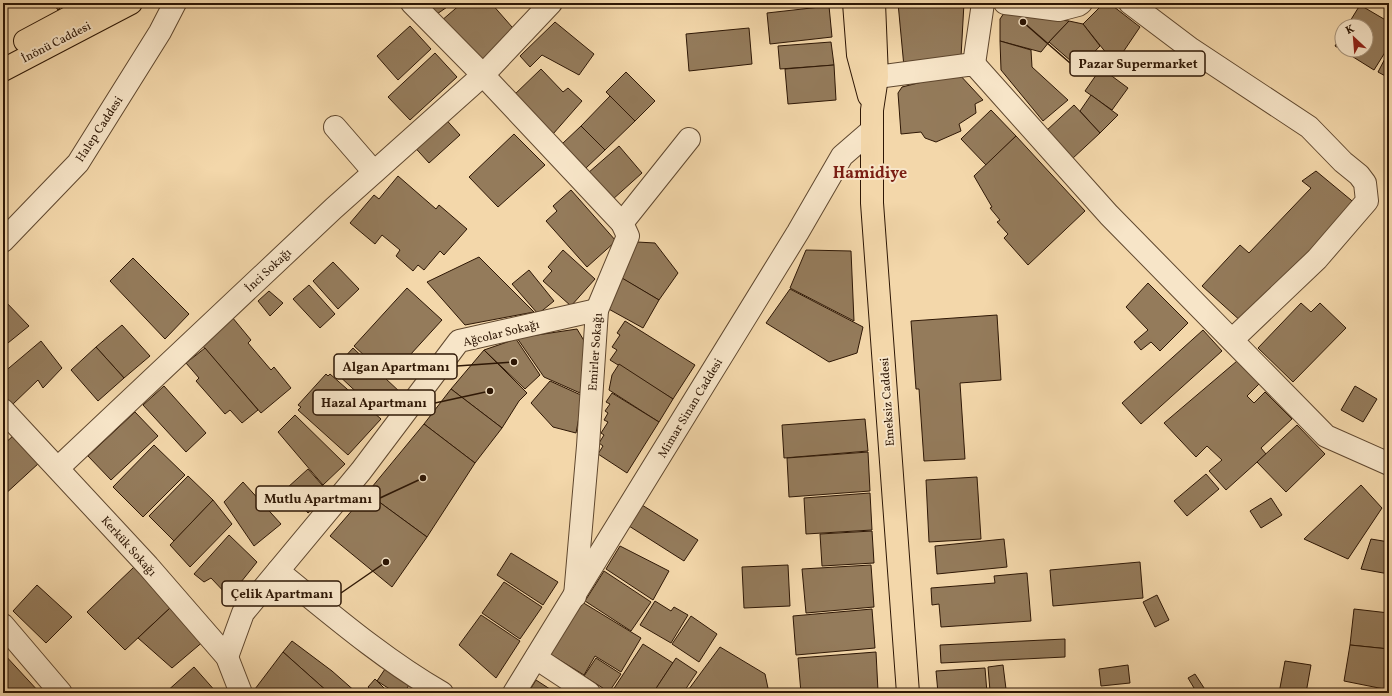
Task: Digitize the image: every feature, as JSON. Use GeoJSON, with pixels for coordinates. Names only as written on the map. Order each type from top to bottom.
{"type":"FeatureCollection","features":[{"type":"Feature","properties":{"kind":"main road","name":"İnönü Caddesi"},"geometry":{"type":"LineString","coordinates":[[3,53],[96,3]]}},
{"type":"Feature","properties":{"kind":"main road","name":"İnönü Caddesi"},"geometry":{"type":"LineString","coordinates":[[3,70],[131,3]]}},
{"type":"Feature","properties":{"kind":"main road","name":"Emeksiz Caddesi"},"geometry":{"type":"LineString","coordinates":[[854,3],[858,55],[872,120]]}},
{"type":"Feature","properties":{"kind":"main road","name":"Emeksiz Caddesi"},"geometry":{"type":"LineString","coordinates":[[874,3],[877,77]]}},
{"type":"Feature","properties":{"kind":"main road","name":"Emeksiz Caddesi"},"geometry":{"type":"LineString","coordinates":[[883,3],[885,33],[877,77],[872,120],[872,203],[908,693]]}},
{"type":"Feature","properties":{"kind":"street","name":"Halep Caddesi"},"geometry":{"type":"LineString","coordinates":[[3,241],[78,163],[160,32],[175,3]]}},
{"type":"Feature","properties":{"kind":"street"},"geometry":{"type":"LineString","coordinates":[[412,3],[483,75],[622,223],[689,139]]}},
{"type":"Feature","properties":{"kind":"street","name":"İnci Sokağı"},"geometry":{"type":"LineString","coordinates":[[58,468],[334,208],[483,75],[551,3]]}},
{"type":"Feature","properties":{"kind":"street"},"geometry":{"type":"LineString","coordinates":[[974,64],[983,3]]}},
{"type":"Feature","properties":{"kind":"street"},"geometry":{"type":"LineString","coordinates":[[1006,3],[1059,10],[1081,3]]}},
{"type":"Feature","properties":{"kind":"street"},"geometry":{"type":"LineString","coordinates":[[1130,3],[1191,49],[1309,127],[1343,162],[1359,175],[1365,183],[1367,201],[1317,259],[1232,340]]}},
{"type":"Feature","properties":{"kind":"street"},"geometry":{"type":"LineString","coordinates":[[877,77],[974,64]]}},
{"type":"Feature","properties":{"kind":"street"},"geometry":{"type":"LineString","coordinates":[[974,64],[1109,215],[1326,436],[1389,464]]}},
{"type":"Feature","properties":{"kind":"street","name":"Mimar Sinan Caddesi"},"geometry":{"type":"LineString","coordinates":[[514,693],[798,232],[842,156],[872,120]]}},
{"type":"Feature","properties":{"kind":"street"},"geometry":{"type":"LineString","coordinates":[[335,127],[374,172]]}},
{"type":"Feature","properties":{"kind":"street","name":"Emirler Sokağı"},"geometry":{"type":"LineString","coordinates":[[575,596],[588,446],[597,310],[628,236],[622,223]]}},
{"type":"Feature","properties":{"kind":"street","name":"Ağcolar Sokağı"},"geometry":{"type":"LineString","coordinates":[[227,657],[243,613],[361,471],[460,341],[597,310]]}},
{"type":"Feature","properties":{"kind":"street","name":"Kerkük Sokağı"},"geometry":{"type":"LineString","coordinates":[[3,410],[148,566],[227,657],[241,693]]}},
{"type":"Feature","properties":{"kind":"street"},"geometry":{"type":"LineString","coordinates":[[278,571],[368,644],[417,679],[442,693]]}},
{"type":"Feature","properties":{"kind":"street"},"geometry":{"type":"LineString","coordinates":[[3,625],[61,693]]}},
{"type":"Feature","properties":{"kind":"street"},"geometry":{"type":"LineString","coordinates":[[536,658],[588,693]]}},
{"type":"Feature","properties":{"kind":"building"},"geometry":{"type":"Polygon","coordinates":[[[53,3],[65,3],[58,10],[53,3]]]}},
{"type":"Feature","properties":{"kind":"building"},"geometry":{"type":"Polygon","coordinates":[[[424,3],[453,3],[434,16],[424,3]]]}},
{"type":"Feature","properties":{"kind":"building"},"geometry":{"type":"Polygon","coordinates":[[[462,3],[491,3],[519,35],[482,68],[441,21],[462,3]]]}},
{"type":"Feature","properties":{"kind":"building"},"geometry":{"type":"Polygon","coordinates":[[[898,3],[964,3],[961,57],[904,67],[898,3]]]}},
{"type":"Feature","properties":{"kind":"building"},"geometry":{"type":"Polygon","coordinates":[[[1104,3],[1109,3],[1140,27],[1115,64],[1083,24],[1104,3]]]}},
{"type":"Feature","properties":{"kind":"building"},"geometry":{"type":"Polygon","coordinates":[[[1360,5],[1389,22],[1389,46],[1374,70],[1355,58],[1374,58],[1374,18],[1352,18],[1360,5]]]}},
{"type":"Feature","properties":{"kind":"building"},"geometry":{"type":"Polygon","coordinates":[[[829,6],[832,37],[770,44],[767,13],[829,6]]]}},
{"type":"Feature","properties":{"kind":"building"},"geometry":{"type":"Polygon","coordinates":[[[1004,13],[1069,21],[1041,52],[1000,41],[1000,19],[1004,13]]]}},
{"type":"Feature","properties":{"kind":"building"},"geometry":{"type":"Polygon","coordinates":[[[1069,21],[1083,24],[1100,46],[1079,68],[1049,42],[1069,21]]]}},
{"type":"Feature","properties":{"kind":"building"},"geometry":{"type":"Polygon","coordinates":[[[555,22],[594,54],[579,75],[542,55],[530,67],[520,56],[555,22]]]}},
{"type":"Feature","properties":{"kind":"building"},"geometry":{"type":"Polygon","coordinates":[[[410,26],[431,49],[398,80],[377,56],[410,26]]]}},
{"type":"Feature","properties":{"kind":"building"},"geometry":{"type":"Polygon","coordinates":[[[749,28],[752,64],[689,71],[686,34],[749,28]]]}},
{"type":"Feature","properties":{"kind":"building"},"geometry":{"type":"Polygon","coordinates":[[[1000,41],[1031,50],[1032,67],[1068,100],[1043,121],[1001,70],[1000,41]]]}},
{"type":"Feature","properties":{"kind":"building"},"geometry":{"type":"Polygon","coordinates":[[[831,42],[834,65],[780,69],[778,46],[831,42]]]}},
{"type":"Feature","properties":{"kind":"building"},"geometry":{"type":"Polygon","coordinates":[[[1389,51],[1389,78],[1378,72],[1389,51]]]}},
{"type":"Feature","properties":{"kind":"building"},"geometry":{"type":"Polygon","coordinates":[[[435,53],[457,77],[410,120],[388,97],[435,53]]]}},
{"type":"Feature","properties":{"kind":"building"},"geometry":{"type":"Polygon","coordinates":[[[834,65],[836,100],[788,104],[785,69],[834,65]]]}},
{"type":"Feature","properties":{"kind":"building"},"geometry":{"type":"Polygon","coordinates":[[[1101,68],[1128,88],[1112,110],[1085,91],[1101,68]]]}},
{"type":"Feature","properties":{"kind":"building"},"geometry":{"type":"Polygon","coordinates":[[[541,69],[563,92],[568,88],[582,101],[553,134],[513,96],[541,69]]]}},
{"type":"Feature","properties":{"kind":"building"},"geometry":{"type":"Polygon","coordinates":[[[626,72],[655,101],[635,121],[606,92],[626,72]]]}},
{"type":"Feature","properties":{"kind":"building"},"geometry":{"type":"Polygon","coordinates":[[[958,73],[983,100],[975,104],[976,113],[959,124],[961,131],[936,142],[925,138],[921,132],[901,134],[898,93],[902,87],[958,73]]]}},
{"type":"Feature","properties":{"kind":"building"},"geometry":{"type":"Polygon","coordinates":[[[1091,95],[1118,115],[1100,133],[1080,111],[1091,95]]]}},
{"type":"Feature","properties":{"kind":"building"},"geometry":{"type":"Polygon","coordinates":[[[610,96],[635,121],[605,150],[581,126],[610,96]]]}},
{"type":"Feature","properties":{"kind":"building"},"geometry":{"type":"Polygon","coordinates":[[[1074,105],[1100,133],[1072,159],[1046,131],[1074,105]]]}},
{"type":"Feature","properties":{"kind":"building"},"geometry":{"type":"Polygon","coordinates":[[[991,110],[1016,136],[986,165],[961,139],[991,110]]]}},
{"type":"Feature","properties":{"kind":"building"},"geometry":{"type":"Polygon","coordinates":[[[441,114],[460,135],[429,163],[410,142],[441,114]]]}},
{"type":"Feature","properties":{"kind":"building"},"geometry":{"type":"Polygon","coordinates":[[[581,126],[605,150],[586,168],[562,144],[581,126]]]}},
{"type":"Feature","properties":{"kind":"building"},"geometry":{"type":"Polygon","coordinates":[[[514,134],[545,165],[498,207],[469,177],[514,134]]]}},
{"type":"Feature","properties":{"kind":"building"},"geometry":{"type":"Polygon","coordinates":[[[1016,136],[1085,211],[1028,265],[1004,238],[1008,234],[997,222],[1000,220],[990,208],[992,207],[974,176],[1016,136]]]}},
{"type":"Feature","properties":{"kind":"building"},"geometry":{"type":"Polygon","coordinates":[[[619,146],[642,173],[612,200],[588,173],[619,146]]]}},
{"type":"Feature","properties":{"kind":"building"},"geometry":{"type":"Polygon","coordinates":[[[1316,171],[1357,205],[1243,323],[1202,286],[1240,245],[1249,253],[1311,188],[1302,181],[1316,171]]]}},
{"type":"Feature","properties":{"kind":"building"},"geometry":{"type":"Polygon","coordinates":[[[398,176],[436,209],[439,205],[467,229],[444,255],[440,251],[424,270],[418,265],[413,271],[396,256],[400,250],[382,235],[375,244],[350,223],[374,195],[379,199],[398,176]]]}},
{"type":"Feature","properties":{"kind":"building"},"geometry":{"type":"Polygon","coordinates":[[[571,190],[616,241],[587,267],[546,221],[557,211],[553,206],[571,190]]]}},
{"type":"Feature","properties":{"kind":"building"},"geometry":{"type":"Polygon","coordinates":[[[637,242],[655,243],[678,273],[659,300],[618,276],[637,242]]]}},
{"type":"Feature","properties":{"kind":"building"},"geometry":{"type":"Polygon","coordinates":[[[563,250],[595,279],[571,306],[543,281],[552,271],[548,267],[563,250]]]}},
{"type":"Feature","properties":{"kind":"building"},"geometry":{"type":"Polygon","coordinates":[[[806,250],[851,251],[854,321],[790,288],[806,250]]]}},
{"type":"Feature","properties":{"kind":"building"},"geometry":{"type":"Polygon","coordinates":[[[479,257],[534,312],[465,325],[427,282],[479,257]]]}},
{"type":"Feature","properties":{"kind":"building"},"geometry":{"type":"Polygon","coordinates":[[[133,258],[189,314],[165,339],[110,281],[133,258]]]}},
{"type":"Feature","properties":{"kind":"building"},"geometry":{"type":"Polygon","coordinates":[[[333,262],[359,289],[338,309],[313,281],[333,262]]]}},
{"type":"Feature","properties":{"kind":"building"},"geometry":{"type":"Polygon","coordinates":[[[529,270],[554,301],[538,314],[512,284],[529,270]]]}},
{"type":"Feature","properties":{"kind":"building"},"geometry":{"type":"Polygon","coordinates":[[[622,278],[659,300],[643,328],[605,307],[622,278]]]}},
{"type":"Feature","properties":{"kind":"building"},"geometry":{"type":"Polygon","coordinates":[[[1148,283],[1188,323],[1160,351],[1151,342],[1141,350],[1134,342],[1148,330],[1126,307],[1148,283]]]}},
{"type":"Feature","properties":{"kind":"building"},"geometry":{"type":"Polygon","coordinates":[[[309,285],[335,314],[320,328],[293,299],[309,285]]]}},
{"type":"Feature","properties":{"kind":"building"},"geometry":{"type":"Polygon","coordinates":[[[407,288],[442,320],[389,378],[354,346],[407,288]]]}},
{"type":"Feature","properties":{"kind":"building"},"geometry":{"type":"Polygon","coordinates":[[[790,289],[863,327],[857,353],[829,362],[766,323],[790,289]]]}},
{"type":"Feature","properties":{"kind":"building"},"geometry":{"type":"Polygon","coordinates":[[[269,291],[283,303],[270,316],[258,301],[269,291]]]}},
{"type":"Feature","properties":{"kind":"building"},"geometry":{"type":"Polygon","coordinates":[[[3,299],[29,326],[3,347],[3,299]]]}},
{"type":"Feature","properties":{"kind":"building"},"geometry":{"type":"Polygon","coordinates":[[[1301,303],[1311,312],[1320,303],[1346,328],[1293,382],[1258,348],[1301,303]]]}},
{"type":"Feature","properties":{"kind":"building"},"geometry":{"type":"Polygon","coordinates":[[[997,315],[1001,380],[960,383],[965,459],[924,461],[919,389],[916,389],[911,321],[997,315]]]}},
{"type":"Feature","properties":{"kind":"building"},"geometry":{"type":"Polygon","coordinates":[[[232,317],[251,340],[248,343],[271,370],[274,367],[291,388],[261,413],[201,344],[232,317]]]}},
{"type":"Feature","properties":{"kind":"building"},"geometry":{"type":"Polygon","coordinates":[[[625,321],[695,365],[673,399],[610,360],[617,350],[612,347],[620,335],[617,333],[625,321]]]}},
{"type":"Feature","properties":{"kind":"building"},"geometry":{"type":"Polygon","coordinates":[[[122,325],[150,356],[124,378],[96,347],[122,325]]]}},
{"type":"Feature","properties":{"kind":"building"},"geometry":{"type":"Polygon","coordinates":[[[577,329],[589,349],[580,393],[544,377],[517,338],[577,329]]]}},
{"type":"Feature","properties":{"kind":"building"},"geometry":{"type":"Polygon","coordinates":[[[1203,330],[1222,351],[1141,424],[1122,403],[1203,330]]]}},
{"type":"Feature","properties":{"kind":"building"},"geometry":{"type":"Polygon","coordinates":[[[516,339],[540,375],[525,389],[484,350],[516,339]]]}},
{"type":"Feature","properties":{"kind":"building"},"geometry":{"type":"Polygon","coordinates":[[[41,341],[62,368],[43,388],[38,380],[12,405],[3,396],[3,373],[41,341]]]}},
{"type":"Feature","properties":{"kind":"building"},"geometry":{"type":"Polygon","coordinates":[[[96,347],[124,378],[98,401],[71,370],[96,347]]]}},
{"type":"Feature","properties":{"kind":"building"},"geometry":{"type":"Polygon","coordinates":[[[205,348],[258,410],[242,423],[230,410],[225,414],[196,381],[199,378],[186,363],[205,348]]]}},
{"type":"Feature","properties":{"kind":"building"},"geometry":{"type":"Polygon","coordinates":[[[353,348],[401,393],[381,415],[335,372],[344,362],[342,360],[353,348]]]}},
{"type":"Feature","properties":{"kind":"building"},"geometry":{"type":"Polygon","coordinates":[[[484,350],[527,393],[519,401],[502,428],[451,389],[484,350]]]}},
{"type":"Feature","properties":{"kind":"building"},"geometry":{"type":"Polygon","coordinates":[[[1237,361],[1260,383],[1247,396],[1254,403],[1265,392],[1292,419],[1261,448],[1266,454],[1226,490],[1209,471],[1222,460],[1207,446],[1196,457],[1164,423],[1237,361]]]}},
{"type":"Feature","properties":{"kind":"building"},"geometry":{"type":"Polygon","coordinates":[[[619,364],[673,399],[659,422],[609,390],[612,375],[619,364]]]}},
{"type":"Feature","properties":{"kind":"building"},"geometry":{"type":"Polygon","coordinates":[[[326,374],[328,376],[330,374],[381,419],[348,455],[298,410],[301,407],[298,405],[326,374]]]}},
{"type":"Feature","properties":{"kind":"building"},"geometry":{"type":"Polygon","coordinates":[[[550,381],[583,396],[576,433],[553,427],[531,403],[550,381]]]}},
{"type":"Feature","properties":{"kind":"building"},"geometry":{"type":"Polygon","coordinates":[[[164,386],[206,433],[186,452],[143,405],[164,386]]]}},
{"type":"Feature","properties":{"kind":"building"},"geometry":{"type":"Polygon","coordinates":[[[1355,386],[1377,399],[1363,422],[1341,410],[1355,386]]]}},
{"type":"Feature","properties":{"kind":"building"},"geometry":{"type":"Polygon","coordinates":[[[451,389],[502,428],[475,463],[424,424],[451,389]]]}},
{"type":"Feature","properties":{"kind":"building"},"geometry":{"type":"Polygon","coordinates":[[[612,393],[659,422],[627,473],[598,454],[603,446],[599,443],[604,435],[601,433],[608,422],[604,420],[608,413],[605,411],[610,404],[606,402],[612,393]]]}},
{"type":"Feature","properties":{"kind":"building"},"geometry":{"type":"Polygon","coordinates":[[[135,412],[158,436],[111,480],[88,456],[135,412]]]}},
{"type":"Feature","properties":{"kind":"building"},"geometry":{"type":"Polygon","coordinates":[[[295,415],[345,464],[323,485],[278,432],[295,415]]]}},
{"type":"Feature","properties":{"kind":"building"},"geometry":{"type":"Polygon","coordinates":[[[865,419],[868,451],[784,458],[782,425],[865,419]]]}},
{"type":"Feature","properties":{"kind":"building"},"geometry":{"type":"Polygon","coordinates":[[[424,424],[475,463],[427,537],[367,493],[424,424]]]}},
{"type":"Feature","properties":{"kind":"building"},"geometry":{"type":"Polygon","coordinates":[[[1297,425],[1325,454],[1286,492],[1257,462],[1297,425]]]}},
{"type":"Feature","properties":{"kind":"building"},"geometry":{"type":"Polygon","coordinates":[[[14,435],[39,463],[3,496],[3,445],[14,435]]]}},
{"type":"Feature","properties":{"kind":"building"},"geometry":{"type":"Polygon","coordinates":[[[154,445],[185,475],[143,517],[113,487],[154,445]]]}},
{"type":"Feature","properties":{"kind":"building"},"geometry":{"type":"Polygon","coordinates":[[[868,452],[870,491],[789,497],[787,458],[868,452]]]}},
{"type":"Feature","properties":{"kind":"building"},"geometry":{"type":"Polygon","coordinates":[[[308,469],[330,494],[308,513],[287,488],[308,469]]]}},
{"type":"Feature","properties":{"kind":"building"},"geometry":{"type":"Polygon","coordinates":[[[1206,474],[1219,489],[1187,516],[1174,501],[1206,474]]]}},
{"type":"Feature","properties":{"kind":"building"},"geometry":{"type":"Polygon","coordinates":[[[188,476],[213,500],[174,541],[149,516],[188,476]]]}},
{"type":"Feature","properties":{"kind":"building"},"geometry":{"type":"Polygon","coordinates":[[[977,477],[981,539],[929,542],[926,480],[977,477]]]}},
{"type":"Feature","properties":{"kind":"building"},"geometry":{"type":"Polygon","coordinates":[[[243,482],[281,524],[254,546],[224,502],[243,482]]]}},
{"type":"Feature","properties":{"kind":"building"},"geometry":{"type":"Polygon","coordinates":[[[1361,485],[1382,508],[1348,559],[1304,539],[1361,485]]]}},
{"type":"Feature","properties":{"kind":"building"},"geometry":{"type":"Polygon","coordinates":[[[367,493],[427,537],[392,587],[330,536],[367,493]]]}},
{"type":"Feature","properties":{"kind":"building"},"geometry":{"type":"Polygon","coordinates":[[[870,493],[872,530],[806,534],[804,498],[870,493]]]}},
{"type":"Feature","properties":{"kind":"building"},"geometry":{"type":"Polygon","coordinates":[[[1271,498],[1282,515],[1261,528],[1250,511],[1271,498]]]}},
{"type":"Feature","properties":{"kind":"building"},"geometry":{"type":"Polygon","coordinates":[[[213,500],[232,524],[190,567],[170,545],[213,500]]]}},
{"type":"Feature","properties":{"kind":"building"},"geometry":{"type":"Polygon","coordinates":[[[642,505],[698,540],[684,561],[629,526],[642,505]]]}},
{"type":"Feature","properties":{"kind":"building"},"geometry":{"type":"Polygon","coordinates":[[[872,531],[874,563],[822,566],[820,534],[872,531]]]}},
{"type":"Feature","properties":{"kind":"building"},"geometry":{"type":"Polygon","coordinates":[[[229,535],[257,562],[229,597],[211,578],[204,582],[194,574],[229,535]]]}},
{"type":"Feature","properties":{"kind":"building"},"geometry":{"type":"Polygon","coordinates":[[[1004,539],[1007,567],[937,574],[935,546],[1004,539]]]}},
{"type":"Feature","properties":{"kind":"building"},"geometry":{"type":"Polygon","coordinates":[[[1371,539],[1389,542],[1389,574],[1361,569],[1371,539]]]}},
{"type":"Feature","properties":{"kind":"building"},"geometry":{"type":"Polygon","coordinates":[[[620,546],[669,571],[653,600],[606,569],[620,546]]]}},
{"type":"Feature","properties":{"kind":"building"},"geometry":{"type":"Polygon","coordinates":[[[511,553],[558,582],[543,605],[497,575],[511,553]]]}},
{"type":"Feature","properties":{"kind":"building"},"geometry":{"type":"Polygon","coordinates":[[[1140,562],[1143,598],[1053,606],[1050,570],[1140,562]]]}},
{"type":"Feature","properties":{"kind":"building"},"geometry":{"type":"Polygon","coordinates":[[[788,565],[790,606],[744,608],[742,567],[788,565]]]}},
{"type":"Feature","properties":{"kind":"building"},"geometry":{"type":"Polygon","coordinates":[[[871,565],[874,607],[806,613],[802,569],[871,565]]]}},
{"type":"Feature","properties":{"kind":"building"},"geometry":{"type":"Polygon","coordinates":[[[134,567],[170,608],[125,650],[87,612],[134,567]]]}},
{"type":"Feature","properties":{"kind":"building"},"geometry":{"type":"Polygon","coordinates":[[[604,571],[651,602],[631,631],[585,601],[604,571]]]}},
{"type":"Feature","properties":{"kind":"building"},"geometry":{"type":"Polygon","coordinates":[[[1027,573],[1031,621],[941,627],[939,604],[932,605],[931,588],[995,583],[994,576],[1027,573]]]}},
{"type":"Feature","properties":{"kind":"building"},"geometry":{"type":"Polygon","coordinates":[[[504,582],[542,607],[520,639],[482,613],[504,582]]]}},
{"type":"Feature","properties":{"kind":"building"},"geometry":{"type":"Polygon","coordinates":[[[37,585],[72,617],[46,643],[13,611],[37,585]]]}},
{"type":"Feature","properties":{"kind":"building"},"geometry":{"type":"Polygon","coordinates":[[[1157,595],[1169,620],[1155,627],[1143,602],[1157,595]]]}},
{"type":"Feature","properties":{"kind":"building"},"geometry":{"type":"Polygon","coordinates":[[[655,601],[671,611],[674,607],[688,615],[671,643],[640,625],[655,601]]]}},
{"type":"Feature","properties":{"kind":"building"},"geometry":{"type":"Polygon","coordinates":[[[582,602],[641,638],[621,672],[595,656],[584,675],[550,654],[582,602]]]}},
{"type":"Feature","properties":{"kind":"building"},"geometry":{"type":"Polygon","coordinates":[[[170,608],[205,640],[172,668],[138,638],[170,608]]]}},
{"type":"Feature","properties":{"kind":"building"},"geometry":{"type":"Polygon","coordinates":[[[872,609],[875,648],[796,655],[793,616],[872,609]]]}},
{"type":"Feature","properties":{"kind":"building"},"geometry":{"type":"Polygon","coordinates":[[[1354,609],[1389,613],[1389,649],[1350,645],[1354,609]]]}},
{"type":"Feature","properties":{"kind":"building"},"geometry":{"type":"Polygon","coordinates":[[[481,615],[520,641],[496,678],[459,645],[481,615]]]}},
{"type":"Feature","properties":{"kind":"building"},"geometry":{"type":"Polygon","coordinates":[[[691,616],[717,634],[699,662],[672,644],[691,616]]]}},
{"type":"Feature","properties":{"kind":"building"},"geometry":{"type":"Polygon","coordinates":[[[1065,639],[1065,657],[941,663],[940,645],[1065,639]]]}},
{"type":"Feature","properties":{"kind":"building"},"geometry":{"type":"Polygon","coordinates":[[[292,641],[332,671],[357,693],[329,693],[283,652],[292,641]]]}},
{"type":"Feature","properties":{"kind":"building"},"geometry":{"type":"Polygon","coordinates":[[[643,644],[673,663],[653,693],[611,693],[643,644]]]}},
{"type":"Feature","properties":{"kind":"building"},"geometry":{"type":"Polygon","coordinates":[[[1350,645],[1389,649],[1389,690],[1344,681],[1350,645]]]}},
{"type":"Feature","properties":{"kind":"building"},"geometry":{"type":"Polygon","coordinates":[[[720,647],[765,674],[769,693],[686,693],[720,647]]]}},
{"type":"Feature","properties":{"kind":"building"},"geometry":{"type":"Polygon","coordinates":[[[283,652],[329,693],[252,693],[283,652]]]}},
{"type":"Feature","properties":{"kind":"building"},"geometry":{"type":"Polygon","coordinates":[[[876,652],[878,691],[801,693],[798,658],[876,652]]]}},
{"type":"Feature","properties":{"kind":"building"},"geometry":{"type":"Polygon","coordinates":[[[3,653],[40,693],[3,693],[3,653]]]}},
{"type":"Feature","properties":{"kind":"building"},"geometry":{"type":"Polygon","coordinates":[[[596,658],[621,674],[609,692],[584,676],[596,658]]]}},
{"type":"Feature","properties":{"kind":"building"},"geometry":{"type":"Polygon","coordinates":[[[676,658],[697,672],[683,693],[653,693],[676,658]]]}},
{"type":"Feature","properties":{"kind":"building"},"geometry":{"type":"Polygon","coordinates":[[[1285,661],[1311,665],[1306,693],[1279,693],[1285,661]]]}},
{"type":"Feature","properties":{"kind":"building"},"geometry":{"type":"Polygon","coordinates":[[[1003,665],[1006,689],[990,691],[988,667],[1003,665]]]}},
{"type":"Feature","properties":{"kind":"building"},"geometry":{"type":"Polygon","coordinates":[[[1128,665],[1130,683],[1101,686],[1099,669],[1128,665]]]}},
{"type":"Feature","properties":{"kind":"building"},"geometry":{"type":"Polygon","coordinates":[[[194,667],[217,693],[165,693],[194,667]]]}},
{"type":"Feature","properties":{"kind":"building"},"geometry":{"type":"Polygon","coordinates":[[[985,668],[987,693],[938,693],[936,671],[985,668]]]}},
{"type":"Feature","properties":{"kind":"building"},"geometry":{"type":"Polygon","coordinates":[[[385,669],[409,685],[404,693],[396,693],[377,681],[385,669]]]}},
{"type":"Feature","properties":{"kind":"building"},"geometry":{"type":"Polygon","coordinates":[[[1195,674],[1206,691],[1203,693],[1197,693],[1188,678],[1195,674]]]}},
{"type":"Feature","properties":{"kind":"building"},"geometry":{"type":"Polygon","coordinates":[[[375,679],[388,692],[387,693],[374,693],[368,687],[375,679]]]}},
{"type":"Feature","properties":{"kind":"building"},"geometry":{"type":"Polygon","coordinates":[[[536,680],[556,693],[528,693],[536,680]]]}},
{"type":"Feature","properties":{"kind":"place","name":"Pazar Supermarket"},"geometry":{"type":"Point","coordinates":[1023,22]}},
{"type":"Feature","properties":{"kind":"place","name":"Algan Apartmanı"},"geometry":{"type":"Point","coordinates":[514,362]}},
{"type":"Feature","properties":{"kind":"place","name":"Hazal Apartmanı"},"geometry":{"type":"Point","coordinates":[490,391]}},
{"type":"Feature","properties":{"kind":"place","name":"Mutlu Apartmanı"},"geometry":{"type":"Point","coordinates":[423,478]}},
{"type":"Feature","properties":{"kind":"place","name":"Çelik Apartmanı"},"geometry":{"type":"Point","coordinates":[386,562]}},
{"type":"Feature","properties":{"kind":"district","name":"Hamidiye"},"geometry":{"type":"Point","coordinates":[870,172]}}]}
